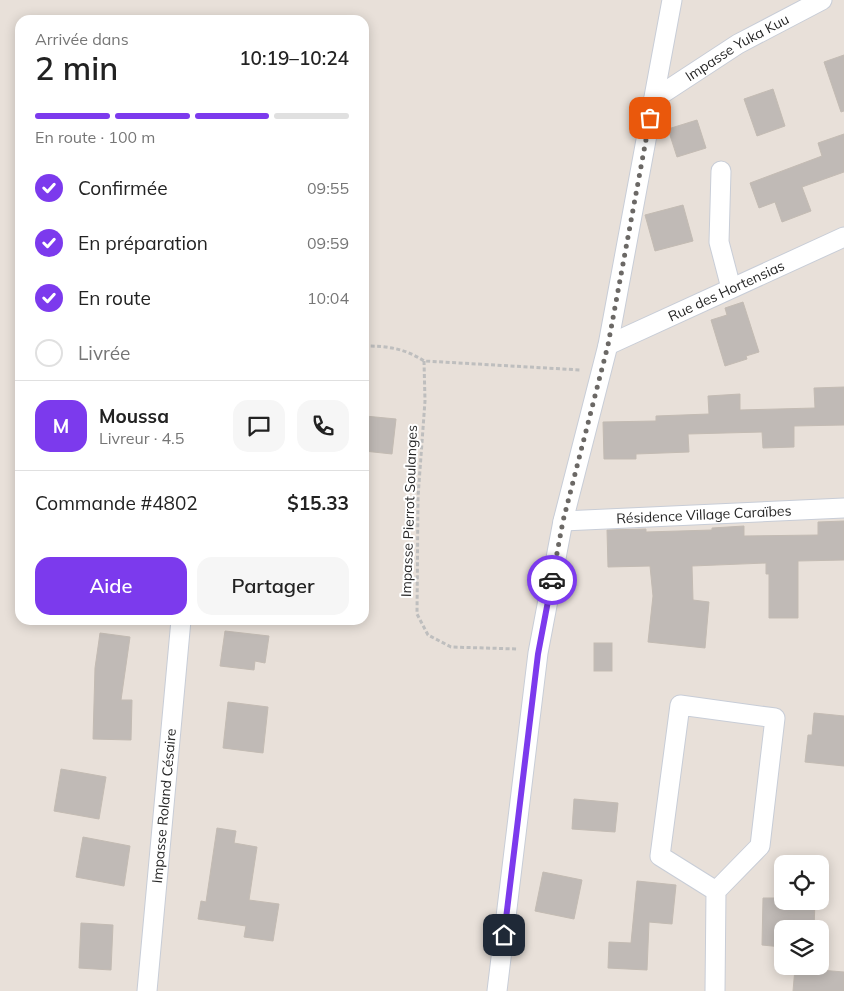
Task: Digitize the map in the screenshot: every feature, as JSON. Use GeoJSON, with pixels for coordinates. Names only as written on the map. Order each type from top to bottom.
{"type":"FeatureCollection","features":[{"type":"Feature","properties":{"kind":"street"},"geometry":{"type":"LineString","coordinates":[[497,991],[538,654],[563,521],[608,345],[672,0]]}},
{"type":"Feature","properties":{"kind":"street","name":"Impasse Yuka Kuu"},"geometry":{"type":"LineString","coordinates":[[654,100],[738,44],[822,0]]}},
{"type":"Feature","properties":{"kind":"street"},"geometry":{"type":"LineString","coordinates":[[720,171],[719,242],[732,288]]}},
{"type":"Feature","properties":{"kind":"street","name":"Rue des Hortensias"},"geometry":{"type":"LineString","coordinates":[[608,345],[844,237]]}},
{"type":"Feature","properties":{"kind":"street","name":"Résidence Village Caraïbes"},"geometry":{"type":"LineString","coordinates":[[563,521],[844,508]]}},
{"type":"Feature","properties":{"kind":"street","name":"Impasse Roland Césaire"},"geometry":{"type":"LineString","coordinates":[[147,991],[181,625]]}},
{"type":"Feature","properties":{"kind":"street"},"geometry":{"type":"LineString","coordinates":[[715,991],[716,891],[760,846],[775,718],[680,705],[660,856],[716,891]]}},
{"type":"Feature","properties":{"kind":"path"},"geometry":{"type":"LineString","coordinates":[[369,346],[382,346],[410,352],[424,361],[601,372]]}},
{"type":"Feature","properties":{"kind":"path","name":"Impasse Pierrot Soulanges"},"geometry":{"type":"LineString","coordinates":[[424,361],[425,401],[418,497],[417,614],[428,635],[451,647],[519,649],[538,654]]}},
{"type":"Feature","properties":{"kind":"building"},"geometry":{"type":"Polygon","coordinates":[[[844,55],[844,111],[841,112],[824,62],[844,55]]]}},
{"type":"Feature","properties":{"kind":"building"},"geometry":{"type":"Polygon","coordinates":[[[773,89],[785,126],[757,136],[744,99],[773,89]]]}},
{"type":"Feature","properties":{"kind":"building"},"geometry":{"type":"Polygon","coordinates":[[[697,120],[706,148],[677,157],[668,129],[697,120]]]}},
{"type":"Feature","properties":{"kind":"building"},"geometry":{"type":"Polygon","coordinates":[[[844,134],[844,172],[802,187],[811,211],[782,222],[775,202],[759,208],[750,183],[822,156],[818,143],[844,134]]]}},
{"type":"Feature","properties":{"kind":"building"},"geometry":{"type":"Polygon","coordinates":[[[683,205],[693,241],[655,251],[645,215],[683,205]]]}},
{"type":"Feature","properties":{"kind":"building"},"geometry":{"type":"Polygon","coordinates":[[[743,302],[759,352],[746,356],[747,359],[725,366],[711,320],[727,315],[725,308],[743,302]]]}},
{"type":"Feature","properties":{"kind":"building"},"geometry":{"type":"Polygon","coordinates":[[[844,387],[844,425],[794,426],[794,447],[763,448],[762,432],[688,434],[689,452],[636,454],[636,459],[604,459],[603,422],[656,421],[656,416],[709,414],[708,396],[740,394],[740,410],[815,408],[814,388],[844,387]]]}},
{"type":"Feature","properties":{"kind":"building"},"geometry":{"type":"Polygon","coordinates":[[[369,416],[396,419],[392,454],[369,452],[369,416]]]}},
{"type":"Feature","properties":{"kind":"building"},"geometry":{"type":"Polygon","coordinates":[[[844,521],[844,560],[798,561],[798,618],[769,618],[769,574],[766,574],[766,563],[692,566],[693,600],[709,602],[705,648],[648,642],[653,596],[650,566],[608,567],[607,530],[646,529],[646,532],[712,530],[712,528],[744,526],[744,536],[818,535],[818,522],[844,521]]]}},
{"type":"Feature","properties":{"kind":"building"},"geometry":{"type":"Polygon","coordinates":[[[225,631],[269,636],[265,663],[255,661],[254,670],[220,666],[225,631]]]}},
{"type":"Feature","properties":{"kind":"building"},"geometry":{"type":"Polygon","coordinates":[[[100,633],[130,637],[121,700],[132,700],[131,740],[93,739],[95,668],[100,633]]]}},
{"type":"Feature","properties":{"kind":"building"},"geometry":{"type":"Polygon","coordinates":[[[594,643],[612,643],[612,671],[594,671],[594,643]]]}},
{"type":"Feature","properties":{"kind":"building"},"geometry":{"type":"Polygon","coordinates":[[[228,702],[268,707],[263,753],[223,748],[228,702]]]}},
{"type":"Feature","properties":{"kind":"building"},"geometry":{"type":"Polygon","coordinates":[[[814,713],[844,716],[844,766],[805,762],[808,735],[812,735],[814,713]]]}},
{"type":"Feature","properties":{"kind":"building"},"geometry":{"type":"Polygon","coordinates":[[[61,769],[106,777],[99,819],[54,811],[61,769]]]}},
{"type":"Feature","properties":{"kind":"building"},"geometry":{"type":"Polygon","coordinates":[[[574,799],[618,803],[615,832],[572,829],[574,799]]]}},
{"type":"Feature","properties":{"kind":"building"},"geometry":{"type":"Polygon","coordinates":[[[217,828],[236,831],[234,843],[257,847],[249,900],[279,904],[273,941],[244,937],[246,926],[198,919],[201,901],[206,902],[217,828]]]}},
{"type":"Feature","properties":{"kind":"building"},"geometry":{"type":"Polygon","coordinates":[[[83,837],[130,846],[124,886],[76,877],[83,837]]]}},
{"type":"Feature","properties":{"kind":"building"},"geometry":{"type":"Polygon","coordinates":[[[543,872],[582,880],[574,919],[535,911],[543,872]]]}},
{"type":"Feature","properties":{"kind":"building"},"geometry":{"type":"Polygon","coordinates":[[[637,881],[676,885],[672,924],[649,922],[647,970],[608,968],[609,942],[631,943],[637,881]]]}},
{"type":"Feature","properties":{"kind":"building"},"geometry":{"type":"Polygon","coordinates":[[[763,898],[774,898],[774,910],[815,910],[814,920],[774,920],[774,946],[762,945],[763,898]]]}},
{"type":"Feature","properties":{"kind":"building"},"geometry":{"type":"Polygon","coordinates":[[[81,923],[113,925],[111,970],[79,968],[81,923]]]}},
{"type":"Feature","properties":{"kind":"building"},"geometry":{"type":"Polygon","coordinates":[[[829,971],[844,972],[844,991],[793,991],[794,975],[829,975],[829,971]]]}},
{"type":"Feature","properties":{"kind":"way so far"},"geometry":{"type":"LineString","coordinates":[[552,580],[563,521],[608,345],[650,118]]}},
{"type":"Feature","properties":{"kind":"route"},"geometry":{"type":"LineString","coordinates":[[504,935],[538,654],[552,580]]}}]}
